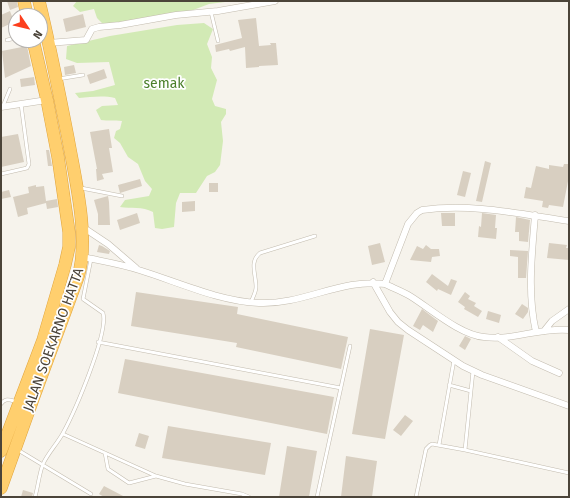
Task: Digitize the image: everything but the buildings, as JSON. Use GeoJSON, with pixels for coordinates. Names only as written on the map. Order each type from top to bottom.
{"type":"FeatureCollection","features":[{"type":"Feature","properties":{"kind":"highway","name":"JALAN SOEKARNO HATTA"},"geometry":{"type":"LineString","coordinates":[[1,488],[78,277],[87,258],[76,187],[48,43]]}},
{"type":"Feature","properties":{"kind":"highway","name":"JALAN SOEKARNO HATTA"},"geometry":{"type":"LineString","coordinates":[[1,451],[43,340],[69,247],[69,232],[64,189],[47,100],[35,48]]}},
{"type":"Feature","properties":{"kind":"street"},"geometry":{"type":"LineString","coordinates":[[48,43],[86,40],[92,29],[99,27],[120,25],[176,15],[211,12],[275,1]]}},
{"type":"Feature","properties":{"kind":"street"},"geometry":{"type":"LineString","coordinates":[[2,107],[47,100]]}},
{"type":"Feature","properties":{"kind":"street"},"geometry":{"type":"LineString","coordinates":[[385,284],[408,224],[417,213],[422,210],[464,207],[535,215],[569,221]]}},
{"type":"Feature","properties":{"kind":"street"},"geometry":{"type":"LineString","coordinates":[[535,215],[530,287],[532,314],[536,332]]}},
{"type":"Feature","properties":{"kind":"street"},"geometry":{"type":"LineString","coordinates":[[81,226],[108,244],[137,269]]}},
{"type":"Feature","properties":{"kind":"street"},"geometry":{"type":"LineString","coordinates":[[87,258],[137,269],[214,295],[239,301],[261,303],[287,301],[353,285],[373,282],[385,284],[408,295],[465,332],[485,338],[522,335],[553,329],[569,330]]}},
{"type":"Feature","properties":{"kind":"street"},"geometry":{"type":"LineString","coordinates":[[373,282],[390,312],[398,322],[454,360],[473,372],[569,406]]}},
{"type":"Feature","properties":{"kind":"street"},"geometry":{"type":"LineString","coordinates":[[544,331],[552,321],[569,309]]}},
{"type":"Feature","properties":{"kind":"street"},"geometry":{"type":"LineString","coordinates":[[498,338],[532,361],[559,373]]}},
{"type":"Feature","properties":{"kind":"lane"},"geometry":{"type":"LineString","coordinates":[[211,12],[218,42]]}},
{"type":"Feature","properties":{"kind":"lane"},"geometry":{"type":"LineString","coordinates":[[56,79],[83,75]]}},
{"type":"Feature","properties":{"kind":"lane"},"geometry":{"type":"LineString","coordinates":[[2,107],[10,89]]}},
{"type":"Feature","properties":{"kind":"lane"},"geometry":{"type":"LineString","coordinates":[[1,174],[27,168],[30,164],[21,104]]}},
{"type":"Feature","properties":{"kind":"lane"},"geometry":{"type":"LineString","coordinates":[[76,187],[122,196]]}},
{"type":"Feature","properties":{"kind":"lane"},"geometry":{"type":"LineString","coordinates":[[251,302],[256,290],[254,263],[257,255],[260,252],[315,236]]}},
{"type":"Feature","properties":{"kind":"lane"},"geometry":{"type":"LineString","coordinates":[[36,497],[43,465],[63,434],[86,382],[93,364],[104,322],[102,313],[83,299],[87,258]]}},
{"type":"Feature","properties":{"kind":"lane"},"geometry":{"type":"LineString","coordinates":[[98,342],[341,388]]}},
{"type":"Feature","properties":{"kind":"lane"},"geometry":{"type":"LineString","coordinates":[[317,497],[350,346]]}},
{"type":"Feature","properties":{"kind":"lane"},"geometry":{"type":"LineString","coordinates":[[439,445],[454,360]]}},
{"type":"Feature","properties":{"kind":"lane"},"geometry":{"type":"LineString","coordinates":[[465,450],[473,372]]}},
{"type":"Feature","properties":{"kind":"lane"},"geometry":{"type":"LineString","coordinates":[[450,385],[471,391]]}},
{"type":"Feature","properties":{"kind":"lane"},"geometry":{"type":"LineString","coordinates":[[1,404],[7,399],[19,403]]}},
{"type":"Feature","properties":{"kind":"lane"},"geometry":{"type":"LineString","coordinates":[[63,434],[156,476],[185,484],[242,494],[249,497]]}},
{"type":"Feature","properties":{"kind":"lane"},"geometry":{"type":"LineString","coordinates":[[416,497],[426,449],[430,445],[439,445],[465,450],[569,473]]}},
{"type":"Feature","properties":{"kind":"lane"},"geometry":{"type":"LineString","coordinates":[[15,448],[91,494]]}},
{"type":"Feature","properties":{"kind":"lane"},"geometry":{"type":"LineString","coordinates":[[105,453],[108,469],[128,482],[135,482],[156,476]]}},
{"type":"Feature","properties":{"kind":"green space"},"geometry":{"type":"Polygon","coordinates":[[[77,1],[233,1],[209,4],[188,12],[106,27],[97,18],[94,9],[80,12],[73,6],[77,1]]]}},
{"type":"Feature","properties":{"kind":"green space","name":"semak"},"geometry":{"type":"Polygon","coordinates":[[[204,23],[213,29],[207,44],[212,57],[211,68],[217,80],[212,99],[215,106],[226,109],[226,114],[221,122],[223,141],[220,165],[215,172],[207,176],[196,193],[180,193],[176,203],[174,227],[162,229],[155,228],[153,212],[141,208],[120,207],[125,200],[149,196],[152,189],[145,181],[138,164],[128,157],[120,143],[114,138],[116,131],[120,129],[122,121],[101,120],[96,110],[102,106],[118,105],[115,98],[102,96],[79,98],[75,93],[93,91],[115,85],[109,62],[77,63],[66,59],[67,46],[110,36],[177,25],[204,23]]]}}]}
